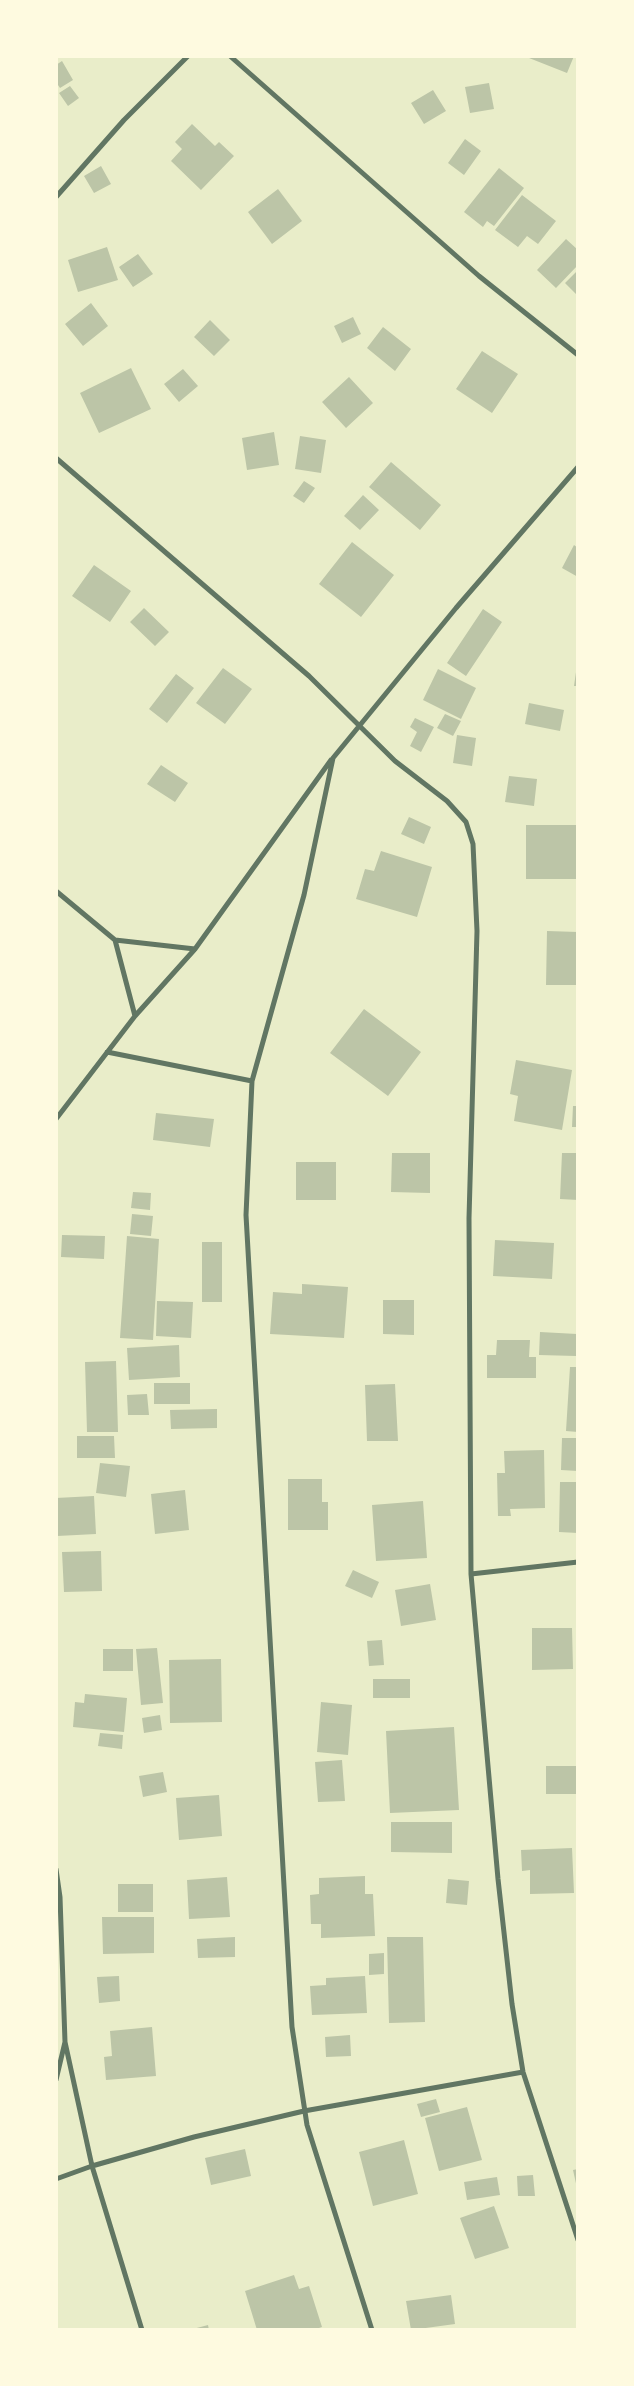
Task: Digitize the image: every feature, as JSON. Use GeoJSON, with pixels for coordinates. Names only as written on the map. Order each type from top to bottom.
{"type":"FeatureCollection","features":[{"type":"Feature","properties":{"kind":"street"},"geometry":{"type":"LineString","coordinates":[[56,197],[124,120],[188,56]]}},
{"type":"Feature","properties":{"kind":"street"},"geometry":{"type":"LineString","coordinates":[[230,56],[479,276],[578,355]]}},
{"type":"Feature","properties":{"kind":"street"},"geometry":{"type":"LineString","coordinates":[[56,458],[309,676],[358,727],[395,761],[447,801],[466,822],[473,844],[477,931],[469,1218],[471,1574],[499,1889],[512,2004],[523,2072],[578,2239]]}},
{"type":"Feature","properties":{"kind":"street"},"geometry":{"type":"LineString","coordinates":[[56,1119],[135,1016],[195,950],[333,758],[456,608],[578,467]]}},
{"type":"Feature","properties":{"kind":"street"},"geometry":{"type":"LineString","coordinates":[[333,758],[304,895],[252,1081],[246,1225],[292,2027],[307,2125],[372,2330]]}},
{"type":"Feature","properties":{"kind":"street"},"geometry":{"type":"LineString","coordinates":[[56,891],[115,940],[195,950]]}},
{"type":"Feature","properties":{"kind":"street"},"geometry":{"type":"LineString","coordinates":[[115,940],[135,1016]]}},
{"type":"Feature","properties":{"kind":"street"},"geometry":{"type":"LineString","coordinates":[[107,1052],[252,1081]]}},
{"type":"Feature","properties":{"kind":"street"},"geometry":{"type":"LineString","coordinates":[[471,1574],[578,1562]]}},
{"type":"Feature","properties":{"kind":"street"},"geometry":{"type":"LineString","coordinates":[[56,1868],[60,1897],[65,2042],[92,2166],[142,2330]]}},
{"type":"Feature","properties":{"kind":"street"},"geometry":{"type":"LineString","coordinates":[[56,2080],[65,2042]]}},
{"type":"Feature","properties":{"kind":"street"},"geometry":{"type":"LineString","coordinates":[[56,2179],[92,2166],[194,2137],[304,2111],[523,2072]]}},
{"type":"Feature","properties":{"kind":"building"},"geometry":{"type":"Polygon","coordinates":[[[524,56],[574,56],[567,73],[524,56]]]}},
{"type":"Feature","properties":{"kind":"building"},"geometry":{"type":"Polygon","coordinates":[[[62,61],[73,80],[60,88],[56,82],[56,65],[62,61]]]}},
{"type":"Feature","properties":{"kind":"building"},"geometry":{"type":"Polygon","coordinates":[[[489,83],[494,109],[470,113],[465,87],[489,83]]]}},
{"type":"Feature","properties":{"kind":"building"},"geometry":{"type":"Polygon","coordinates":[[[70,86],[79,98],[68,106],[59,93],[70,86]]]}},
{"type":"Feature","properties":{"kind":"building"},"geometry":{"type":"Polygon","coordinates":[[[433,90],[446,111],[424,124],[411,103],[433,90]]]}},
{"type":"Feature","properties":{"kind":"building"},"geometry":{"type":"Polygon","coordinates":[[[192,124],[215,146],[219,142],[234,156],[201,190],[171,161],[182,149],[175,142],[192,124]]]}},
{"type":"Feature","properties":{"kind":"building"},"geometry":{"type":"Polygon","coordinates":[[[465,139],[481,151],[464,175],[448,163],[465,139]]]}},
{"type":"Feature","properties":{"kind":"building"},"geometry":{"type":"Polygon","coordinates":[[[101,166],[111,184],[94,193],[84,176],[101,166]]]}},
{"type":"Feature","properties":{"kind":"building"},"geometry":{"type":"Polygon","coordinates":[[[499,168],[524,188],[494,226],[487,221],[483,227],[464,212],[499,168]]]}},
{"type":"Feature","properties":{"kind":"building"},"geometry":{"type":"Polygon","coordinates":[[[278,189],[302,221],[272,244],[248,212],[278,189]]]}},
{"type":"Feature","properties":{"kind":"building"},"geometry":{"type":"Polygon","coordinates":[[[522,195],[556,221],[538,244],[527,236],[518,247],[495,230],[522,195]]]}},
{"type":"Feature","properties":{"kind":"building"},"geometry":{"type":"Polygon","coordinates":[[[566,239],[578,250],[578,265],[556,288],[537,270],[566,239]]]}},
{"type":"Feature","properties":{"kind":"building"},"geometry":{"type":"Polygon","coordinates":[[[107,247],[118,280],[78,292],[68,260],[107,247]]]}},
{"type":"Feature","properties":{"kind":"building"},"geometry":{"type":"Polygon","coordinates":[[[138,254],[153,274],[133,287],[119,267],[138,254]]]}},
{"type":"Feature","properties":{"kind":"building"},"geometry":{"type":"Polygon","coordinates":[[[578,270],[578,296],[565,283],[578,270]]]}},
{"type":"Feature","properties":{"kind":"building"},"geometry":{"type":"Polygon","coordinates":[[[91,303],[108,326],[83,346],[65,324],[91,303]]]}},
{"type":"Feature","properties":{"kind":"building"},"geometry":{"type":"Polygon","coordinates":[[[353,317],[361,334],[342,343],[334,326],[353,317]]]}},
{"type":"Feature","properties":{"kind":"building"},"geometry":{"type":"Polygon","coordinates":[[[210,320],[230,340],[214,356],[194,337],[210,320]]]}},
{"type":"Feature","properties":{"kind":"building"},"geometry":{"type":"Polygon","coordinates":[[[383,327],[411,349],[395,371],[367,348],[383,327]]]}},
{"type":"Feature","properties":{"kind":"building"},"geometry":{"type":"Polygon","coordinates":[[[482,351],[518,374],[492,413],[456,389],[482,351]]]}},
{"type":"Feature","properties":{"kind":"building"},"geometry":{"type":"Polygon","coordinates":[[[131,368],[151,409],[99,433],[80,393],[131,368]]]}},
{"type":"Feature","properties":{"kind":"building"},"geometry":{"type":"Polygon","coordinates":[[[183,369],[198,386],[179,402],[164,384],[183,369]]]}},
{"type":"Feature","properties":{"kind":"building"},"geometry":{"type":"Polygon","coordinates":[[[349,377],[373,403],[346,428],[322,402],[349,377]]]}},
{"type":"Feature","properties":{"kind":"building"},"geometry":{"type":"Polygon","coordinates":[[[274,432],[279,465],[247,470],[242,438],[274,432]]]}},
{"type":"Feature","properties":{"kind":"building"},"geometry":{"type":"Polygon","coordinates":[[[300,436],[326,440],[321,473],[295,469],[300,436]]]}},
{"type":"Feature","properties":{"kind":"building"},"geometry":{"type":"Polygon","coordinates":[[[391,462],[441,505],[420,530],[369,487],[391,462]]]}},
{"type":"Feature","properties":{"kind":"building"},"geometry":{"type":"Polygon","coordinates":[[[304,481],[315,488],[304,503],[293,496],[304,481]]]}},
{"type":"Feature","properties":{"kind":"building"},"geometry":{"type":"Polygon","coordinates":[[[363,495],[379,510],[360,530],[344,516],[363,495]]]}},
{"type":"Feature","properties":{"kind":"building"},"geometry":{"type":"Polygon","coordinates":[[[352,542],[394,575],[361,617],[319,584],[352,542]]]}},
{"type":"Feature","properties":{"kind":"building"},"geometry":{"type":"Polygon","coordinates":[[[574,545],[578,548],[578,577],[562,568],[574,545]]]}},
{"type":"Feature","properties":{"kind":"building"},"geometry":{"type":"Polygon","coordinates":[[[94,565],[131,591],[110,622],[72,596],[94,565]]]}},
{"type":"Feature","properties":{"kind":"building"},"geometry":{"type":"Polygon","coordinates":[[[144,608],[169,632],[155,646],[130,622],[144,608]]]}},
{"type":"Feature","properties":{"kind":"building"},"geometry":{"type":"Polygon","coordinates":[[[483,609],[502,622],[466,676],[447,663],[483,609]]]}},
{"type":"Feature","properties":{"kind":"building"},"geometry":{"type":"Polygon","coordinates":[[[577,665],[578,686],[574,686],[577,665]]]}},
{"type":"Feature","properties":{"kind":"building"},"geometry":{"type":"Polygon","coordinates":[[[223,668],[252,689],[225,724],[196,703],[223,668]]]}},
{"type":"Feature","properties":{"kind":"building"},"geometry":{"type":"Polygon","coordinates":[[[438,669],[476,688],[461,719],[423,700],[438,669]]]}},
{"type":"Feature","properties":{"kind":"building"},"geometry":{"type":"Polygon","coordinates":[[[176,674],[194,688],[167,723],[149,709],[176,674]]]}},
{"type":"Feature","properties":{"kind":"building"},"geometry":{"type":"Polygon","coordinates":[[[529,703],[564,710],[560,731],[525,724],[529,703]]]}},
{"type":"Feature","properties":{"kind":"building"},"geometry":{"type":"Polygon","coordinates":[[[445,714],[461,721],[453,736],[437,728],[445,714]]]}},
{"type":"Feature","properties":{"kind":"building"},"geometry":{"type":"Polygon","coordinates":[[[415,718],[434,727],[421,752],[410,746],[417,732],[410,727],[415,718]]]}},
{"type":"Feature","properties":{"kind":"building"},"geometry":{"type":"Polygon","coordinates":[[[457,735],[476,738],[472,766],[453,763],[457,735]]]}},
{"type":"Feature","properties":{"kind":"building"},"geometry":{"type":"Polygon","coordinates":[[[161,765],[188,783],[175,802],[147,784],[161,765]]]}},
{"type":"Feature","properties":{"kind":"building"},"geometry":{"type":"Polygon","coordinates":[[[509,776],[537,779],[534,806],[505,802],[509,776]]]}},
{"type":"Feature","properties":{"kind":"building"},"geometry":{"type":"Polygon","coordinates":[[[409,817],[431,827],[424,844],[401,834],[409,817]]]}},
{"type":"Feature","properties":{"kind":"building"},"geometry":{"type":"Polygon","coordinates":[[[526,825],[578,825],[578,879],[526,879],[526,825]]]}},
{"type":"Feature","properties":{"kind":"building"},"geometry":{"type":"Polygon","coordinates":[[[381,851],[432,867],[417,917],[356,899],[365,869],[374,871],[381,851]]]}},
{"type":"Feature","properties":{"kind":"building"},"geometry":{"type":"Polygon","coordinates":[[[547,931],[578,932],[578,985],[546,985],[547,931]]]}},
{"type":"Feature","properties":{"kind":"building"},"geometry":{"type":"Polygon","coordinates":[[[364,1009],[421,1052],[388,1096],[330,1053],[364,1009]]]}},
{"type":"Feature","properties":{"kind":"building"},"geometry":{"type":"Polygon","coordinates":[[[516,1060],[572,1070],[562,1130],[514,1121],[518,1096],[510,1094],[516,1060]]]}},
{"type":"Feature","properties":{"kind":"building"},"geometry":{"type":"Polygon","coordinates":[[[573,1106],[578,1106],[578,1127],[572,1127],[573,1106]]]}},
{"type":"Feature","properties":{"kind":"building"},"geometry":{"type":"Polygon","coordinates":[[[156,1113],[214,1119],[210,1147],[153,1140],[156,1113]]]}},
{"type":"Feature","properties":{"kind":"building"},"geometry":{"type":"Polygon","coordinates":[[[392,1153],[430,1153],[430,1193],[391,1192],[392,1153]]]}},
{"type":"Feature","properties":{"kind":"building"},"geometry":{"type":"Polygon","coordinates":[[[562,1153],[578,1153],[578,1200],[560,1199],[562,1153]]]}},
{"type":"Feature","properties":{"kind":"building"},"geometry":{"type":"Polygon","coordinates":[[[296,1162],[336,1162],[336,1200],[296,1200],[296,1162]]]}},
{"type":"Feature","properties":{"kind":"building"},"geometry":{"type":"Polygon","coordinates":[[[133,1192],[151,1193],[150,1210],[131,1208],[133,1192]]]}},
{"type":"Feature","properties":{"kind":"building"},"geometry":{"type":"Polygon","coordinates":[[[132,1214],[153,1216],[151,1236],[130,1234],[132,1214]]]}},
{"type":"Feature","properties":{"kind":"building"},"geometry":{"type":"Polygon","coordinates":[[[62,1235],[105,1236],[104,1259],[61,1257],[62,1235]]]}},
{"type":"Feature","properties":{"kind":"building"},"geometry":{"type":"Polygon","coordinates":[[[127,1236],[159,1239],[153,1340],[120,1338],[127,1236]]]}},
{"type":"Feature","properties":{"kind":"building"},"geometry":{"type":"Polygon","coordinates":[[[495,1240],[554,1243],[552,1279],[493,1276],[495,1240]]]}},
{"type":"Feature","properties":{"kind":"building"},"geometry":{"type":"Polygon","coordinates":[[[202,1242],[222,1242],[222,1302],[202,1302],[202,1242]]]}},
{"type":"Feature","properties":{"kind":"building"},"geometry":{"type":"Polygon","coordinates":[[[302,1284],[348,1287],[344,1338],[270,1334],[273,1292],[302,1294],[302,1284]]]}},
{"type":"Feature","properties":{"kind":"building"},"geometry":{"type":"Polygon","coordinates":[[[383,1300],[414,1300],[414,1335],[383,1334],[383,1300]]]}},
{"type":"Feature","properties":{"kind":"building"},"geometry":{"type":"Polygon","coordinates":[[[157,1301],[193,1302],[191,1338],[156,1336],[157,1301]]]}},
{"type":"Feature","properties":{"kind":"building"},"geometry":{"type":"Polygon","coordinates":[[[540,1332],[577,1334],[576,1356],[539,1355],[540,1332]]]}},
{"type":"Feature","properties":{"kind":"building"},"geometry":{"type":"Polygon","coordinates":[[[497,1340],[530,1340],[529,1357],[536,1357],[536,1378],[487,1378],[487,1355],[496,1355],[497,1340]]]}},
{"type":"Feature","properties":{"kind":"building"},"geometry":{"type":"Polygon","coordinates":[[[179,1345],[180,1377],[129,1380],[127,1348],[179,1345]]]}},
{"type":"Feature","properties":{"kind":"building"},"geometry":{"type":"Polygon","coordinates":[[[116,1361],[118,1432],[87,1432],[85,1362],[116,1361]]]}},
{"type":"Feature","properties":{"kind":"building"},"geometry":{"type":"Polygon","coordinates":[[[570,1367],[578,1367],[578,1432],[566,1431],[570,1367]]]}},
{"type":"Feature","properties":{"kind":"building"},"geometry":{"type":"Polygon","coordinates":[[[154,1383],[190,1383],[190,1404],[154,1404],[154,1383]]]}},
{"type":"Feature","properties":{"kind":"building"},"geometry":{"type":"Polygon","coordinates":[[[395,1384],[398,1441],[367,1441],[365,1385],[395,1384]]]}},
{"type":"Feature","properties":{"kind":"building"},"geometry":{"type":"Polygon","coordinates":[[[147,1394],[149,1415],[128,1415],[127,1395],[147,1394]]]}},
{"type":"Feature","properties":{"kind":"building"},"geometry":{"type":"Polygon","coordinates":[[[217,1409],[217,1428],[171,1429],[170,1410],[217,1409]]]}},
{"type":"Feature","properties":{"kind":"building"},"geometry":{"type":"Polygon","coordinates":[[[77,1436],[114,1436],[115,1458],[77,1458],[77,1436]]]}},
{"type":"Feature","properties":{"kind":"building"},"geometry":{"type":"Polygon","coordinates":[[[562,1438],[578,1438],[578,1471],[561,1470],[562,1438]]]}},
{"type":"Feature","properties":{"kind":"building"},"geometry":{"type":"Polygon","coordinates":[[[544,1450],[545,1508],[510,1509],[511,1516],[498,1516],[497,1473],[505,1473],[504,1451],[544,1450]]]}},
{"type":"Feature","properties":{"kind":"building"},"geometry":{"type":"Polygon","coordinates":[[[100,1463],[130,1466],[126,1497],[96,1493],[100,1463]]]}},
{"type":"Feature","properties":{"kind":"building"},"geometry":{"type":"Polygon","coordinates":[[[288,1479],[322,1479],[322,1502],[328,1502],[328,1530],[288,1530],[288,1479]]]}},
{"type":"Feature","properties":{"kind":"building"},"geometry":{"type":"Polygon","coordinates":[[[560,1482],[578,1482],[578,1533],[559,1532],[560,1482]]]}},
{"type":"Feature","properties":{"kind":"building"},"geometry":{"type":"Polygon","coordinates":[[[185,1490],[189,1530],[155,1534],[151,1494],[185,1490]]]}},
{"type":"Feature","properties":{"kind":"building"},"geometry":{"type":"Polygon","coordinates":[[[94,1496],[96,1534],[57,1536],[56,1498],[94,1496]]]}},
{"type":"Feature","properties":{"kind":"building"},"geometry":{"type":"Polygon","coordinates":[[[423,1501],[427,1558],[376,1561],[372,1505],[423,1501]]]}},
{"type":"Feature","properties":{"kind":"building"},"geometry":{"type":"Polygon","coordinates":[[[101,1551],[102,1591],[64,1592],[62,1552],[101,1551]]]}},
{"type":"Feature","properties":{"kind":"building"},"geometry":{"type":"Polygon","coordinates":[[[353,1570],[379,1582],[372,1598],[345,1586],[353,1570]]]}},
{"type":"Feature","properties":{"kind":"building"},"geometry":{"type":"Polygon","coordinates":[[[430,1584],[436,1620],[401,1626],[395,1590],[430,1584]]]}},
{"type":"Feature","properties":{"kind":"building"},"geometry":{"type":"Polygon","coordinates":[[[532,1628],[572,1628],[573,1669],[532,1670],[532,1628]]]}},
{"type":"Feature","properties":{"kind":"building"},"geometry":{"type":"Polygon","coordinates":[[[382,1640],[384,1665],[369,1666],[367,1641],[382,1640]]]}},
{"type":"Feature","properties":{"kind":"building"},"geometry":{"type":"Polygon","coordinates":[[[157,1648],[163,1703],[141,1705],[136,1649],[157,1648]]]}},
{"type":"Feature","properties":{"kind":"building"},"geometry":{"type":"Polygon","coordinates":[[[103,1649],[133,1649],[133,1671],[103,1671],[103,1649]]]}},
{"type":"Feature","properties":{"kind":"building"},"geometry":{"type":"Polygon","coordinates":[[[221,1659],[222,1722],[170,1723],[169,1660],[221,1659]]]}},
{"type":"Feature","properties":{"kind":"building"},"geometry":{"type":"Polygon","coordinates":[[[373,1679],[410,1679],[410,1698],[373,1698],[373,1679]]]}},
{"type":"Feature","properties":{"kind":"building"},"geometry":{"type":"Polygon","coordinates":[[[85,1694],[127,1698],[124,1732],[73,1727],[75,1702],[84,1703],[85,1694]]]}},
{"type":"Feature","properties":{"kind":"building"},"geometry":{"type":"Polygon","coordinates":[[[321,1702],[352,1705],[348,1755],[317,1752],[321,1702]]]}},
{"type":"Feature","properties":{"kind":"building"},"geometry":{"type":"Polygon","coordinates":[[[160,1715],[162,1730],[144,1733],[142,1718],[160,1715]]]}},
{"type":"Feature","properties":{"kind":"building"},"geometry":{"type":"Polygon","coordinates":[[[454,1727],[459,1810],[390,1813],[386,1731],[454,1727]]]}},
{"type":"Feature","properties":{"kind":"building"},"geometry":{"type":"Polygon","coordinates":[[[100,1733],[123,1735],[122,1749],[98,1746],[100,1733]]]}},
{"type":"Feature","properties":{"kind":"building"},"geometry":{"type":"Polygon","coordinates":[[[342,1760],[345,1801],[318,1802],[315,1762],[342,1760]]]}},
{"type":"Feature","properties":{"kind":"building"},"geometry":{"type":"Polygon","coordinates":[[[546,1766],[578,1766],[578,1794],[546,1794],[546,1766]]]}},
{"type":"Feature","properties":{"kind":"building"},"geometry":{"type":"Polygon","coordinates":[[[163,1772],[167,1792],[143,1797],[139,1776],[163,1772]]]}},
{"type":"Feature","properties":{"kind":"building"},"geometry":{"type":"Polygon","coordinates":[[[219,1795],[222,1836],[179,1840],[176,1798],[219,1795]]]}},
{"type":"Feature","properties":{"kind":"building"},"geometry":{"type":"Polygon","coordinates":[[[391,1822],[452,1822],[452,1853],[391,1852],[391,1822]]]}},
{"type":"Feature","properties":{"kind":"building"},"geometry":{"type":"Polygon","coordinates":[[[572,1848],[574,1893],[530,1894],[530,1870],[522,1871],[521,1850],[572,1848]]]}},
{"type":"Feature","properties":{"kind":"building"},"geometry":{"type":"Polygon","coordinates":[[[365,1876],[365,1894],[373,1894],[375,1936],[321,1938],[321,1924],[311,1924],[310,1895],[319,1894],[319,1878],[365,1876]]]}},
{"type":"Feature","properties":{"kind":"building"},"geometry":{"type":"Polygon","coordinates":[[[227,1877],[230,1917],[189,1919],[187,1880],[227,1877]]]}},
{"type":"Feature","properties":{"kind":"building"},"geometry":{"type":"Polygon","coordinates":[[[448,1879],[469,1881],[467,1905],[446,1903],[448,1879]]]}},
{"type":"Feature","properties":{"kind":"building"},"geometry":{"type":"Polygon","coordinates":[[[118,1884],[153,1884],[153,1912],[118,1912],[118,1884]]]}},
{"type":"Feature","properties":{"kind":"building"},"geometry":{"type":"Polygon","coordinates":[[[102,1917],[154,1917],[154,1953],[103,1954],[102,1917]]]}},
{"type":"Feature","properties":{"kind":"building"},"geometry":{"type":"Polygon","coordinates":[[[235,1937],[235,1957],[198,1958],[197,1939],[235,1937]]]}},
{"type":"Feature","properties":{"kind":"building"},"geometry":{"type":"Polygon","coordinates":[[[387,1937],[423,1937],[425,2022],[389,2023],[387,1937]]]}},
{"type":"Feature","properties":{"kind":"building"},"geometry":{"type":"Polygon","coordinates":[[[384,1953],[384,1974],[369,1975],[369,1954],[384,1953]]]}},
{"type":"Feature","properties":{"kind":"building"},"geometry":{"type":"Polygon","coordinates":[[[119,1976],[120,2001],[99,2003],[97,1977],[119,1976]]]}},
{"type":"Feature","properties":{"kind":"building"},"geometry":{"type":"Polygon","coordinates":[[[365,1976],[367,2013],[312,2015],[310,1986],[326,1985],[326,1978],[365,1976]]]}},
{"type":"Feature","properties":{"kind":"building"},"geometry":{"type":"Polygon","coordinates":[[[152,2027],[156,2076],[106,2080],[104,2057],[112,2056],[110,2031],[152,2027]]]}},
{"type":"Feature","properties":{"kind":"building"},"geometry":{"type":"Polygon","coordinates":[[[350,2035],[351,2056],[326,2057],[325,2037],[350,2035]]]}},
{"type":"Feature","properties":{"kind":"building"},"geometry":{"type":"Polygon","coordinates":[[[436,2099],[440,2112],[421,2117],[417,2104],[436,2099]]]}},
{"type":"Feature","properties":{"kind":"building"},"geometry":{"type":"Polygon","coordinates":[[[467,2107],[482,2160],[439,2171],[425,2118],[467,2107]]]}},
{"type":"Feature","properties":{"kind":"building"},"geometry":{"type":"Polygon","coordinates":[[[404,2140],[418,2194],[373,2206],[359,2152],[404,2140]]]}},
{"type":"Feature","properties":{"kind":"building"},"geometry":{"type":"Polygon","coordinates":[[[245,2149],[251,2176],[211,2185],[205,2158],[245,2149]]]}},
{"type":"Feature","properties":{"kind":"building"},"geometry":{"type":"Polygon","coordinates":[[[578,2169],[578,2188],[577,2188],[573,2170],[578,2169]]]}},
{"type":"Feature","properties":{"kind":"building"},"geometry":{"type":"Polygon","coordinates":[[[533,2175],[535,2196],[518,2196],[517,2176],[533,2175]]]}},
{"type":"Feature","properties":{"kind":"building"},"geometry":{"type":"Polygon","coordinates":[[[497,2177],[500,2195],[467,2200],[464,2182],[497,2177]]]}},
{"type":"Feature","properties":{"kind":"building"},"geometry":{"type":"Polygon","coordinates":[[[494,2206],[509,2248],[475,2259],[460,2218],[494,2206]]]}},
{"type":"Feature","properties":{"kind":"building"},"geometry":{"type":"Polygon","coordinates":[[[294,2275],[299,2289],[309,2286],[322,2327],[313,2330],[257,2330],[245,2291],[294,2275]]]}},
{"type":"Feature","properties":{"kind":"building"},"geometry":{"type":"Polygon","coordinates":[[[451,2295],[455,2324],[411,2330],[406,2301],[451,2295]]]}},
{"type":"Feature","properties":{"kind":"building"},"geometry":{"type":"Polygon","coordinates":[[[208,2325],[209,2330],[193,2330],[193,2329],[208,2325]]]}}]}
